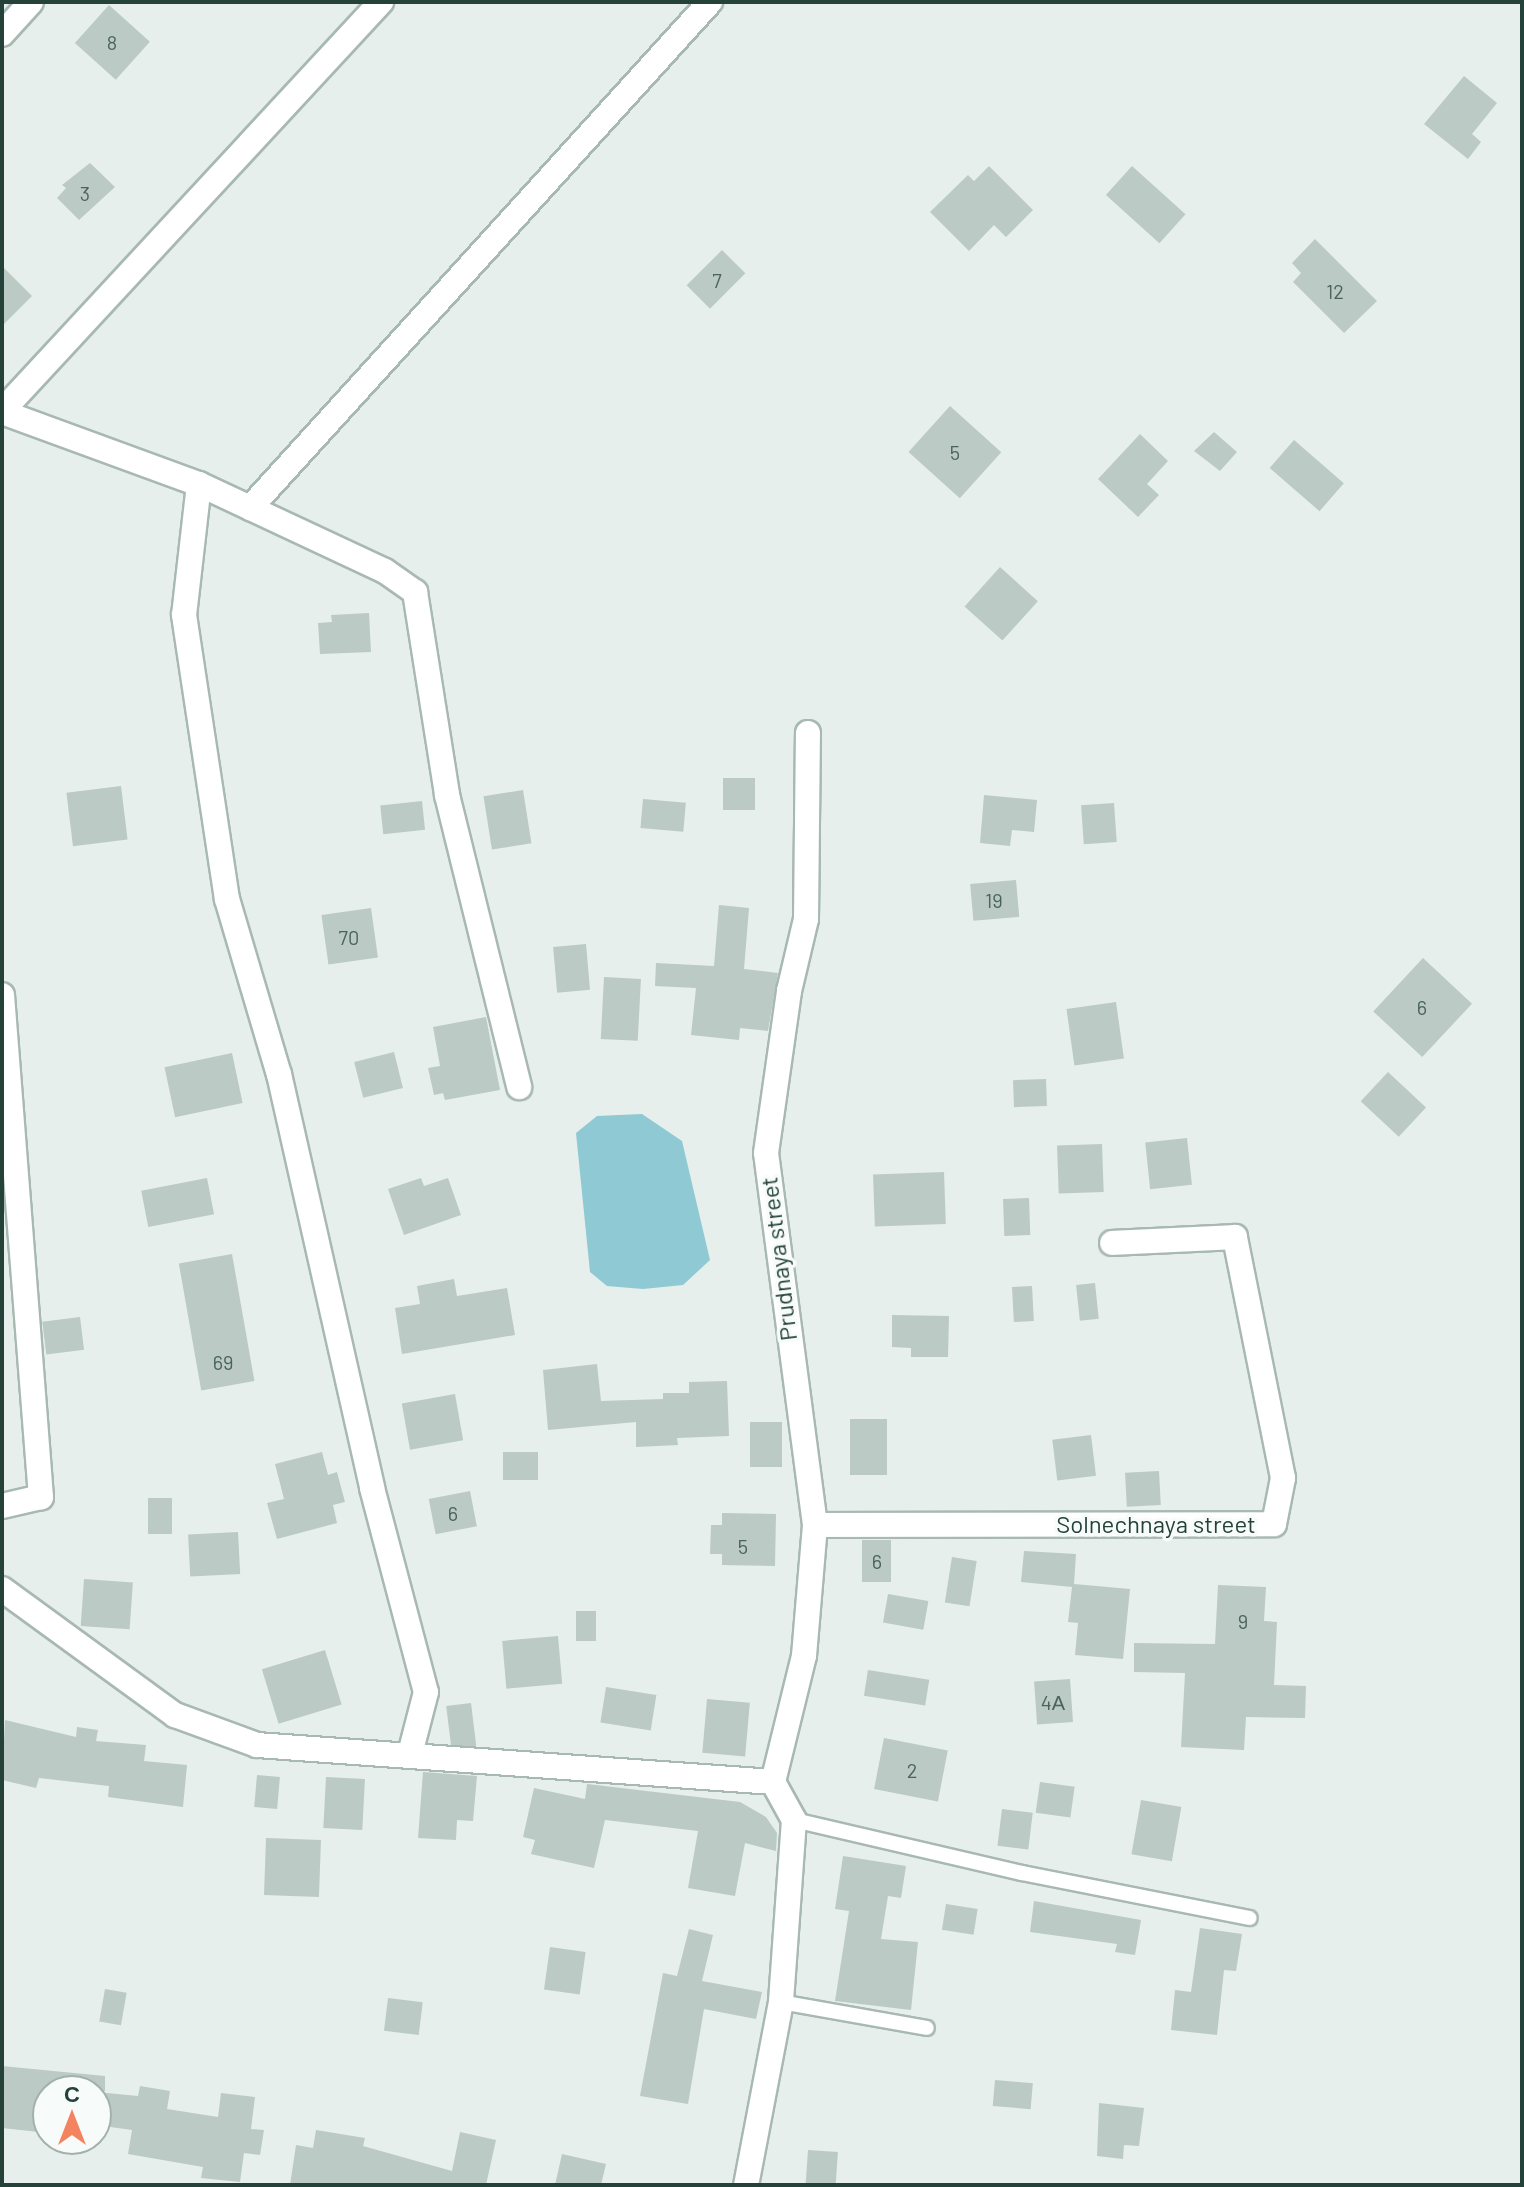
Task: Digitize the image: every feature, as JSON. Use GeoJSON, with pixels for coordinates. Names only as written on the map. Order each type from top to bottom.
{"type":"FeatureCollection","features":[{"type":"Feature","properties":{"kind":"street"},"geometry":{"type":"LineString","coordinates":[[2,34],[31,2]]}},
{"type":"Feature","properties":{"kind":"street"},"geometry":{"type":"LineString","coordinates":[[381,2],[2,412],[199,484],[385,571],[415,592],[447,795],[519,1087]]}},
{"type":"Feature","properties":{"kind":"street"},"geometry":{"type":"LineString","coordinates":[[250,508],[710,2]]}},
{"type":"Feature","properties":{"kind":"street"},"geometry":{"type":"LineString","coordinates":[[199,484],[184,615],[227,899],[279,1074],[372,1488],[426,1692],[410,1754]]}},
{"type":"Feature","properties":{"kind":"street","name":"Prudnaya street"},"geometry":{"type":"LineString","coordinates":[[773,1782],[804,1656],[815,1525],[766,1153],[787,1006],[806,919],[808,733]]}},
{"type":"Feature","properties":{"kind":"street"},"geometry":{"type":"LineString","coordinates":[[2,995],[41,1497],[2,1506]]}},
{"type":"Feature","properties":{"kind":"street","name":"Solnechnaya street"},"geometry":{"type":"LineString","coordinates":[[815,1525],[1274,1524],[1283,1478],[1235,1237],[1112,1243]]}},
{"type":"Feature","properties":{"kind":"street"},"geometry":{"type":"LineString","coordinates":[[2,1589],[175,1715],[257,1745],[773,1782],[794,1820],[781,2002],[746,2185]]}},
{"type":"Feature","properties":{"kind":"lane"},"geometry":{"type":"LineString","coordinates":[[794,1820],[1022,1873],[1250,1918]]}},
{"type":"Feature","properties":{"kind":"lane"},"geometry":{"type":"LineString","coordinates":[[781,2002],[927,2028]]}},
{"type":"Feature","properties":{"kind":"water"},"geometry":{"type":"Polygon","coordinates":[[[642,1114],[682,1141],[710,1260],[683,1285],[643,1289],[607,1286],[590,1272],[576,1133],[597,1116],[642,1114]]]}},
{"type":"Feature","properties":{"kind":"building"},"geometry":{"type":"Polygon","coordinates":[[[109,5],[150,42],[116,80],[75,43],[109,5]]]}},
{"type":"Feature","properties":{"kind":"building"},"geometry":{"type":"Polygon","coordinates":[[[1464,76],[1497,103],[1472,134],[1481,142],[1468,159],[1424,124],[1464,76]]]}},
{"type":"Feature","properties":{"kind":"building"},"geometry":{"type":"Polygon","coordinates":[[[90,163],[115,187],[79,220],[57,198],[66,188],[62,185],[90,163]]]}},
{"type":"Feature","properties":{"kind":"building"},"geometry":{"type":"Polygon","coordinates":[[[989,166],[1033,210],[1006,237],[994,225],[969,251],[930,212],[968,175],[974,181],[989,166]]]}},
{"type":"Feature","properties":{"kind":"building"},"geometry":{"type":"Polygon","coordinates":[[[1132,166],[1186,214],[1159,243],[1106,195],[1132,166]]]}},
{"type":"Feature","properties":{"kind":"building"},"geometry":{"type":"Polygon","coordinates":[[[1315,239],[1377,301],[1344,333],[1293,282],[1301,273],[1292,263],[1315,239]]]}},
{"type":"Feature","properties":{"kind":"building"},"geometry":{"type":"Polygon","coordinates":[[[722,250],[745,273],[710,309],[687,285],[722,250]]]}},
{"type":"Feature","properties":{"kind":"building"},"geometry":{"type":"Polygon","coordinates":[[[2,266],[32,296],[2,326],[2,266]]]}},
{"type":"Feature","properties":{"kind":"building"},"geometry":{"type":"Polygon","coordinates":[[[950,406],[1001,452],[960,498],[909,452],[950,406]]]}},
{"type":"Feature","properties":{"kind":"building"},"geometry":{"type":"Polygon","coordinates":[[[1214,432],[1237,452],[1220,471],[1194,451],[1214,432]]]}},
{"type":"Feature","properties":{"kind":"building"},"geometry":{"type":"Polygon","coordinates":[[[1140,434],[1168,461],[1147,484],[1159,495],[1138,517],[1098,479],[1140,434]]]}},
{"type":"Feature","properties":{"kind":"building"},"geometry":{"type":"Polygon","coordinates":[[[1294,440],[1344,483],[1320,511],[1270,468],[1294,440]]]}},
{"type":"Feature","properties":{"kind":"building"},"geometry":{"type":"Polygon","coordinates":[[[1000,567],[1038,601],[1002,641],[965,606],[1000,567]]]}},
{"type":"Feature","properties":{"kind":"building"},"geometry":{"type":"Polygon","coordinates":[[[369,613],[371,652],[320,654],[318,623],[332,622],[331,615],[369,613]]]}},
{"type":"Feature","properties":{"kind":"building"},"geometry":{"type":"Polygon","coordinates":[[[723,778],[755,778],[755,810],[723,810],[723,778]]]}},
{"type":"Feature","properties":{"kind":"building"},"geometry":{"type":"Polygon","coordinates":[[[121,786],[128,840],[73,846],[66,793],[121,786]]]}},
{"type":"Feature","properties":{"kind":"building"},"geometry":{"type":"Polygon","coordinates":[[[523,790],[531,843],[492,850],[483,796],[523,790]]]}},
{"type":"Feature","properties":{"kind":"building"},"geometry":{"type":"Polygon","coordinates":[[[984,795],[1037,800],[1034,832],[1012,830],[1010,846],[980,843],[984,795]]]}},
{"type":"Feature","properties":{"kind":"building"},"geometry":{"type":"Polygon","coordinates":[[[643,799],[686,803],[683,832],[640,828],[643,799]]]}},
{"type":"Feature","properties":{"kind":"building"},"geometry":{"type":"Polygon","coordinates":[[[422,801],[425,830],[383,834],[380,805],[422,801]]]}},
{"type":"Feature","properties":{"kind":"building"},"geometry":{"type":"Polygon","coordinates":[[[1114,803],[1117,842],[1084,844],[1081,805],[1114,803]]]}},
{"type":"Feature","properties":{"kind":"building"},"geometry":{"type":"Polygon","coordinates":[[[1016,880],[1019,917],[973,921],[970,884],[1016,880]]]}},
{"type":"Feature","properties":{"kind":"building"},"geometry":{"type":"Polygon","coordinates":[[[719,905],[749,908],[744,969],[778,973],[768,1031],[740,1028],[739,1040],[691,1035],[696,988],[655,986],[656,963],[714,966],[719,905]]]}},
{"type":"Feature","properties":{"kind":"building"},"geometry":{"type":"Polygon","coordinates":[[[371,908],[378,958],[328,964],[321,915],[371,908]]]}},
{"type":"Feature","properties":{"kind":"building"},"geometry":{"type":"Polygon","coordinates":[[[586,944],[590,990],[557,993],[553,947],[586,944]]]}},
{"type":"Feature","properties":{"kind":"building"},"geometry":{"type":"Polygon","coordinates":[[[1423,958],[1472,1004],[1422,1057],[1373,1011],[1423,958]]]}},
{"type":"Feature","properties":{"kind":"building"},"geometry":{"type":"Polygon","coordinates":[[[604,977],[641,979],[638,1041],[601,1039],[604,977]]]}},
{"type":"Feature","properties":{"kind":"building"},"geometry":{"type":"Polygon","coordinates":[[[1116,1002],[1124,1058],[1074,1065],[1066,1009],[1116,1002]]]}},
{"type":"Feature","properties":{"kind":"building"},"geometry":{"type":"Polygon","coordinates":[[[486,1017],[500,1090],[445,1100],[443,1093],[434,1095],[428,1068],[440,1066],[433,1027],[486,1017]]]}},
{"type":"Feature","properties":{"kind":"building"},"geometry":{"type":"Polygon","coordinates":[[[394,1052],[403,1088],[363,1098],[354,1062],[394,1052]]]}},
{"type":"Feature","properties":{"kind":"building"},"geometry":{"type":"Polygon","coordinates":[[[232,1053],[243,1103],[175,1117],[165,1067],[232,1053]]]}},
{"type":"Feature","properties":{"kind":"building"},"geometry":{"type":"Polygon","coordinates":[[[1388,1072],[1426,1107],[1399,1137],[1361,1101],[1388,1072]]]}},
{"type":"Feature","properties":{"kind":"building"},"geometry":{"type":"Polygon","coordinates":[[[1046,1079],[1047,1106],[1014,1107],[1013,1080],[1046,1079]]]}},
{"type":"Feature","properties":{"kind":"building"},"geometry":{"type":"Polygon","coordinates":[[[1187,1138],[1192,1185],[1150,1189],[1145,1142],[1187,1138]]]}},
{"type":"Feature","properties":{"kind":"building"},"geometry":{"type":"Polygon","coordinates":[[[1102,1144],[1104,1192],[1059,1194],[1057,1146],[1102,1144]]]}},
{"type":"Feature","properties":{"kind":"building"},"geometry":{"type":"Polygon","coordinates":[[[944,1172],[946,1224],[875,1226],[873,1174],[944,1172]]]}},
{"type":"Feature","properties":{"kind":"building"},"geometry":{"type":"Polygon","coordinates":[[[207,1178],[214,1214],[148,1227],[141,1191],[207,1178]]]}},
{"type":"Feature","properties":{"kind":"building"},"geometry":{"type":"Polygon","coordinates":[[[421,1178],[424,1186],[448,1178],[461,1215],[404,1235],[388,1189],[421,1178]]]}},
{"type":"Feature","properties":{"kind":"building"},"geometry":{"type":"Polygon","coordinates":[[[1029,1198],[1030,1235],[1004,1236],[1003,1199],[1029,1198]]]}},
{"type":"Feature","properties":{"kind":"building"},"geometry":{"type":"Polygon","coordinates":[[[232,1254],[254,1381],[201,1390],[179,1263],[232,1254]]]}},
{"type":"Feature","properties":{"kind":"building"},"geometry":{"type":"Polygon","coordinates":[[[454,1279],[457,1296],[507,1288],[515,1335],[402,1354],[395,1308],[420,1304],[417,1286],[454,1279]]]}},
{"type":"Feature","properties":{"kind":"building"},"geometry":{"type":"Polygon","coordinates":[[[1095,1283],[1099,1319],[1080,1321],[1076,1285],[1095,1283]]]}},
{"type":"Feature","properties":{"kind":"building"},"geometry":{"type":"Polygon","coordinates":[[[1032,1286],[1034,1321],[1014,1322],[1012,1287],[1032,1286]]]}},
{"type":"Feature","properties":{"kind":"building"},"geometry":{"type":"Polygon","coordinates":[[[892,1315],[949,1316],[948,1357],[911,1357],[911,1348],[892,1347],[892,1315]]]}},
{"type":"Feature","properties":{"kind":"building"},"geometry":{"type":"Polygon","coordinates":[[[80,1317],[84,1350],[46,1354],[42,1322],[80,1317]]]}},
{"type":"Feature","properties":{"kind":"building"},"geometry":{"type":"Polygon","coordinates":[[[597,1364],[601,1401],[663,1399],[663,1393],[689,1393],[689,1382],[727,1381],[729,1436],[677,1438],[678,1445],[636,1447],[636,1422],[548,1430],[543,1370],[597,1364]]]}},
{"type":"Feature","properties":{"kind":"building"},"geometry":{"type":"Polygon","coordinates":[[[455,1394],[463,1440],[410,1450],[402,1403],[455,1394]]]}},
{"type":"Feature","properties":{"kind":"building"},"geometry":{"type":"Polygon","coordinates":[[[850,1419],[887,1419],[887,1475],[850,1475],[850,1419]]]}},
{"type":"Feature","properties":{"kind":"building"},"geometry":{"type":"Polygon","coordinates":[[[750,1422],[782,1422],[782,1467],[750,1467],[750,1422]]]}},
{"type":"Feature","properties":{"kind":"building"},"geometry":{"type":"Polygon","coordinates":[[[1091,1435],[1096,1476],[1057,1480],[1052,1440],[1091,1435]]]}},
{"type":"Feature","properties":{"kind":"building"},"geometry":{"type":"Polygon","coordinates":[[[322,1452],[328,1475],[337,1472],[345,1502],[333,1505],[337,1523],[277,1539],[267,1503],[284,1499],[275,1464],[322,1452]]]}},
{"type":"Feature","properties":{"kind":"building"},"geometry":{"type":"Polygon","coordinates":[[[503,1452],[538,1452],[538,1480],[503,1480],[503,1452]]]}},
{"type":"Feature","properties":{"kind":"building"},"geometry":{"type":"Polygon","coordinates":[[[1159,1471],[1161,1505],[1127,1507],[1125,1473],[1159,1471]]]}},
{"type":"Feature","properties":{"kind":"building"},"geometry":{"type":"Polygon","coordinates":[[[470,1491],[477,1526],[436,1534],[429,1499],[470,1491]]]}},
{"type":"Feature","properties":{"kind":"building"},"geometry":{"type":"Polygon","coordinates":[[[148,1498],[172,1498],[172,1534],[148,1534],[148,1498]]]}},
{"type":"Feature","properties":{"kind":"building"},"geometry":{"type":"Polygon","coordinates":[[[722,1513],[776,1514],[775,1566],[722,1565],[722,1554],[710,1554],[711,1525],[722,1525],[722,1513]]]}},
{"type":"Feature","properties":{"kind":"building"},"geometry":{"type":"Polygon","coordinates":[[[238,1532],[240,1574],[190,1577],[188,1535],[238,1532]]]}},
{"type":"Feature","properties":{"kind":"building"},"geometry":{"type":"Polygon","coordinates":[[[862,1540],[891,1540],[891,1582],[862,1582],[862,1540]]]}},
{"type":"Feature","properties":{"kind":"building"},"geometry":{"type":"Polygon","coordinates":[[[1024,1551],[1076,1554],[1074,1584],[1130,1589],[1123,1659],[1075,1655],[1078,1623],[1068,1622],[1072,1587],[1021,1582],[1024,1551]]]}},
{"type":"Feature","properties":{"kind":"building"},"geometry":{"type":"Polygon","coordinates":[[[952,1557],[977,1561],[969,1606],[945,1602],[952,1557]]]}},
{"type":"Feature","properties":{"kind":"building"},"geometry":{"type":"Polygon","coordinates":[[[84,1579],[133,1582],[130,1629],[81,1626],[84,1579]]]}},
{"type":"Feature","properties":{"kind":"building"},"geometry":{"type":"Polygon","coordinates":[[[1218,1585],[1266,1587],[1264,1621],[1277,1622],[1274,1685],[1306,1686],[1305,1718],[1246,1717],[1244,1750],[1181,1747],[1185,1673],[1134,1672],[1134,1643],[1215,1644],[1218,1585]]]}},
{"type":"Feature","properties":{"kind":"building"},"geometry":{"type":"Polygon","coordinates":[[[888,1594],[928,1601],[923,1630],[883,1623],[888,1594]]]}},
{"type":"Feature","properties":{"kind":"building"},"geometry":{"type":"Polygon","coordinates":[[[576,1611],[596,1611],[596,1641],[576,1641],[576,1611]]]}},
{"type":"Feature","properties":{"kind":"building"},"geometry":{"type":"Polygon","coordinates":[[[558,1636],[562,1684],[506,1689],[502,1641],[558,1636]]]}},
{"type":"Feature","properties":{"kind":"building"},"geometry":{"type":"Polygon","coordinates":[[[325,1650],[342,1705],[279,1724],[262,1669],[325,1650]]]}},
{"type":"Feature","properties":{"kind":"building"},"geometry":{"type":"Polygon","coordinates":[[[868,1670],[929,1680],[925,1705],[864,1696],[868,1670]]]}},
{"type":"Feature","properties":{"kind":"building"},"geometry":{"type":"Polygon","coordinates":[[[1070,1679],[1073,1722],[1037,1724],[1034,1682],[1070,1679]]]}},
{"type":"Feature","properties":{"kind":"building"},"geometry":{"type":"Polygon","coordinates":[[[606,1687],[656,1695],[651,1731],[600,1723],[606,1687]]]}},
{"type":"Feature","properties":{"kind":"building"},"geometry":{"type":"Polygon","coordinates":[[[707,1699],[750,1703],[745,1757],[702,1753],[707,1699]]]}},
{"type":"Feature","properties":{"kind":"building"},"geometry":{"type":"Polygon","coordinates":[[[471,1703],[476,1746],[451,1749],[446,1706],[471,1703]]]}},
{"type":"Feature","properties":{"kind":"building"},"geometry":{"type":"Polygon","coordinates":[[[5,1720],[76,1737],[77,1727],[98,1730],[96,1741],[146,1745],[144,1761],[187,1765],[183,1807],[108,1797],[109,1786],[39,1778],[36,1788],[2,1780],[5,1720]]]}},
{"type":"Feature","properties":{"kind":"building"},"geometry":{"type":"Polygon","coordinates":[[[884,1738],[948,1750],[938,1801],[874,1789],[884,1738]]]}},
{"type":"Feature","properties":{"kind":"building"},"geometry":{"type":"Polygon","coordinates":[[[423,1772],[477,1776],[473,1821],[457,1820],[456,1840],[418,1838],[423,1772]]]}},
{"type":"Feature","properties":{"kind":"building"},"geometry":{"type":"Polygon","coordinates":[[[257,1775],[280,1777],[277,1809],[254,1807],[257,1775]]]}},
{"type":"Feature","properties":{"kind":"building"},"geometry":{"type":"Polygon","coordinates":[[[326,1777],[365,1779],[362,1830],[323,1828],[326,1777]]]}},
{"type":"Feature","properties":{"kind":"building"},"geometry":{"type":"Polygon","coordinates":[[[1040,1782],[1075,1787],[1070,1818],[1036,1813],[1040,1782]]]}},
{"type":"Feature","properties":{"kind":"building"},"geometry":{"type":"Polygon","coordinates":[[[587,1784],[740,1802],[766,1817],[777,1833],[776,1851],[745,1843],[735,1896],[688,1888],[698,1831],[605,1820],[594,1868],[531,1854],[535,1840],[523,1837],[534,1788],[585,1799],[587,1784]]]}},
{"type":"Feature","properties":{"kind":"building"},"geometry":{"type":"Polygon","coordinates":[[[1141,1800],[1181,1807],[1172,1861],[1131,1854],[1141,1800]]]}},
{"type":"Feature","properties":{"kind":"building"},"geometry":{"type":"Polygon","coordinates":[[[1002,1809],[1033,1813],[1028,1850],[997,1846],[1002,1809]]]}},
{"type":"Feature","properties":{"kind":"building"},"geometry":{"type":"Polygon","coordinates":[[[266,1838],[321,1840],[319,1897],[264,1895],[266,1838]]]}},
{"type":"Feature","properties":{"kind":"building"},"geometry":{"type":"Polygon","coordinates":[[[843,1856],[906,1866],[901,1898],[888,1896],[881,1939],[918,1942],[911,2010],[835,2001],[849,1911],[835,1909],[843,1856]]]}},
{"type":"Feature","properties":{"kind":"building"},"geometry":{"type":"Polygon","coordinates":[[[1034,1901],[1141,1920],[1135,1955],[1115,1952],[1117,1944],[1030,1932],[1034,1901]]]}},
{"type":"Feature","properties":{"kind":"building"},"geometry":{"type":"Polygon","coordinates":[[[946,1904],[978,1909],[974,1935],[942,1930],[946,1904]]]}},
{"type":"Feature","properties":{"kind":"building"},"geometry":{"type":"Polygon","coordinates":[[[1200,1928],[1242,1934],[1236,1971],[1224,1970],[1217,2035],[1171,2030],[1175,1990],[1191,1992],[1200,1928]]]}},
{"type":"Feature","properties":{"kind":"building"},"geometry":{"type":"Polygon","coordinates":[[[689,1929],[713,1935],[702,1981],[762,1992],[756,2019],[704,2009],[688,2104],[640,2096],[663,1973],[677,1976],[689,1929]]]}},
{"type":"Feature","properties":{"kind":"building"},"geometry":{"type":"Polygon","coordinates":[[[550,1947],[586,1952],[580,1995],[544,1990],[550,1947]]]}},
{"type":"Feature","properties":{"kind":"building"},"geometry":{"type":"Polygon","coordinates":[[[105,1989],[127,1993],[121,2025],[99,2021],[105,1989]]]}},
{"type":"Feature","properties":{"kind":"building"},"geometry":{"type":"Polygon","coordinates":[[[388,1998],[423,2002],[419,2035],[384,2031],[388,1998]]]}},
{"type":"Feature","properties":{"kind":"building"},"geometry":{"type":"Polygon","coordinates":[[[2,2066],[95,2075],[32,2075],[32,2131],[2,2128],[2,2066]]]}},
{"type":"Feature","properties":{"kind":"building"},"geometry":{"type":"Polygon","coordinates":[[[995,2080],[1033,2083],[1031,2109],[993,2106],[995,2080]]]}},
{"type":"Feature","properties":{"kind":"building"},"geometry":{"type":"Polygon","coordinates":[[[140,2086],[170,2091],[167,2109],[218,2117],[221,2093],[255,2097],[251,2129],[264,2130],[260,2155],[244,2153],[240,2182],[201,2178],[203,2167],[128,2154],[132,2130],[112,2127],[112,2094],[138,2096],[140,2086]]]}},
{"type":"Feature","properties":{"kind":"building"},"geometry":{"type":"Polygon","coordinates":[[[1099,2103],[1144,2108],[1139,2146],[1124,2145],[1123,2159],[1097,2156],[1099,2103]]]}},
{"type":"Feature","properties":{"kind":"building"},"geometry":{"type":"Polygon","coordinates":[[[316,2130],[365,2138],[363,2146],[452,2171],[460,2132],[496,2140],[486,2185],[290,2185],[296,2145],[313,2148],[316,2130]]]}},
{"type":"Feature","properties":{"kind":"building"},"geometry":{"type":"Polygon","coordinates":[[[808,2150],[838,2152],[836,2185],[806,2185],[808,2150]]]}},
{"type":"Feature","properties":{"kind":"building"},"geometry":{"type":"Polygon","coordinates":[[[562,2154],[606,2164],[601,2185],[555,2185],[562,2154]]]}}]}
